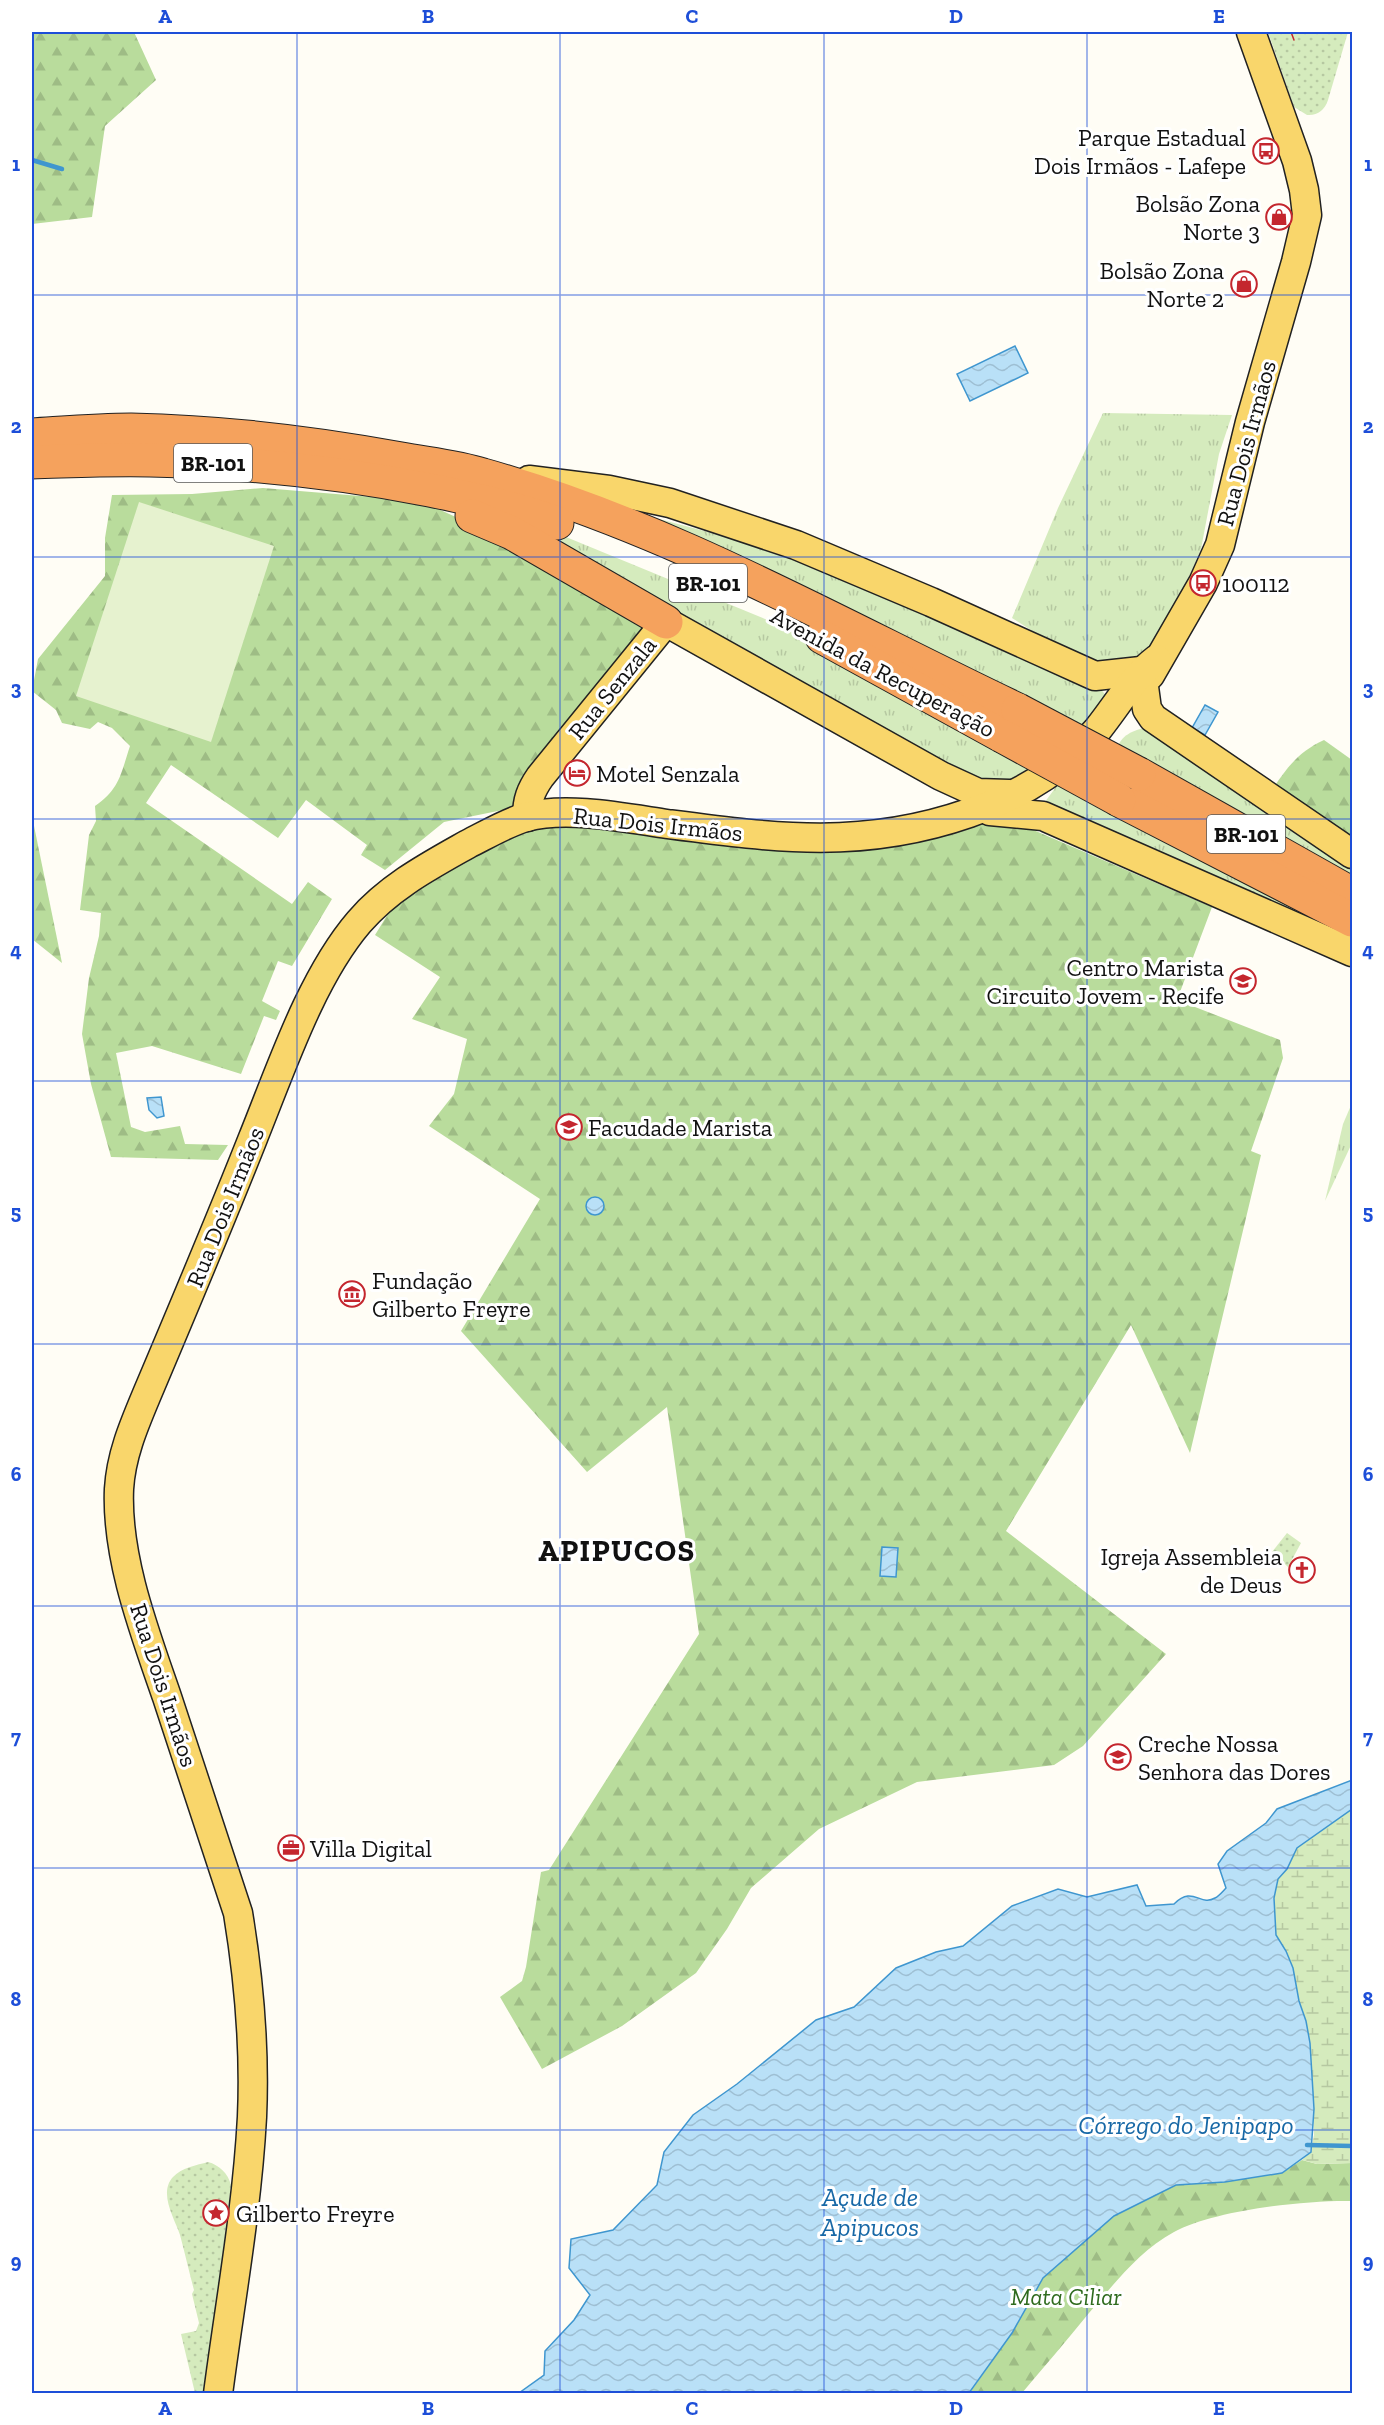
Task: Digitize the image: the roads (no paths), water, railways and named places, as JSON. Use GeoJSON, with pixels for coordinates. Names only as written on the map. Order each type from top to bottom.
{"type":"FeatureCollection","features":[{"type":"Feature","properties":{"kind":"highway","name":"Avenida da Recuperação"},"geometry":{"type":"LineString","coordinates":[[32,435],[129,430],[203,434],[359,451],[482,474],[652,535],[784,593],[936,671],[1119,800],[1353,920]]}},
{"type":"Feature","properties":{"kind":"highway","name":"Avenida da Recuperação"},"geometry":{"type":"LineString","coordinates":[[32,462],[149,460],[231,464],[329,473],[483,501],[535,515],[702,580],[1010,723],[1139,774],[1353,894]]}},
{"type":"Feature","properties":{"kind":"highway"},"geometry":{"type":"LineString","coordinates":[[393,483],[512,533],[666,622]]}},
{"type":"Feature","properties":{"kind":"main road","name":"Rua Dois Irmãos"},"geometry":{"type":"LineString","coordinates":[[218,2394],[246,2196],[251,2130],[252,2064],[246,1960],[238,1913],[140,1611],[125,1556],[119,1491],[127,1443],[299,1024],[334,958],[357,925],[379,900],[426,867],[527,817],[570,814],[604,815],[765,836],[808,839],[844,839],[915,829],[1034,800],[1037,782],[1077,751],[1118,714],[1185,615],[1220,545],[1250,422],[1296,262],[1307,215],[1297,161],[1251,32]]}},
{"type":"Feature","properties":{"kind":"main road","name":"Avenida da Recuperação"},"geometry":{"type":"LineString","coordinates":[[482,474],[609,490],[670,503],[796,545],[1095,676],[1110,687],[1118,714]]}},
{"type":"Feature","properties":{"kind":"main road"},"geometry":{"type":"LineString","coordinates":[[666,622],[933,772],[978,793],[1034,800],[1353,952]]}},
{"type":"Feature","properties":{"kind":"main road","name":"Rua Senzala"},"geometry":{"type":"LineString","coordinates":[[527,817],[527,802],[540,777],[666,622]]}},
{"type":"Feature","properties":{"kind":"main road"},"geometry":{"type":"LineString","coordinates":[[1095,676],[1148,672],[1147,709],[1155,719],[1353,854]]}},
{"type":"Feature","properties":{"kind":"main road"},"geometry":{"type":"LineString","coordinates":[[1118,714],[1155,719]]}},
{"type":"Feature","properties":{"kind":"main road"},"geometry":{"type":"LineString","coordinates":[[915,829],[934,806],[937,795],[933,772]]}},
{"type":"Feature","properties":{"kind":"water"},"geometry":{"type":"Polygon","coordinates":[[[1015,346],[1028,373],[970,401],[957,374],[1015,346]]]}},
{"type":"Feature","properties":{"kind":"water"},"geometry":{"type":"Polygon","coordinates":[[[1205,705],[1218,712],[1205,735],[1192,728],[1205,705]]]}},
{"type":"Feature","properties":{"kind":"water"},"geometry":{"type":"Polygon","coordinates":[[[161,1097],[164,1116],[157,1118],[149,1110],[147,1098],[161,1097]]]}},
{"type":"Feature","properties":{"kind":"water"},"geometry":{"type":"Polygon","coordinates":[[[595,1197],[601,1200],[604,1206],[601,1212],[595,1215],[589,1212],[586,1206],[589,1200],[595,1197]]]}},
{"type":"Feature","properties":{"kind":"water"},"geometry":{"type":"Polygon","coordinates":[[[882,1547],[898,1548],[896,1577],[880,1576],[882,1547]]]}},
{"type":"Feature","properties":{"kind":"water","name":"Açude de Apipucos"},"geometry":{"type":"Polygon","coordinates":[[[1352,1780],[1352,1809],[1297,1848],[1287,1869],[1278,1879],[1274,1898],[1276,1935],[1293,1968],[1310,2043],[1314,2109],[1311,2152],[1282,2173],[1225,2182],[1176,2185],[1114,2216],[1043,2278],[1012,2333],[969,2393],[519,2393],[544,2375],[545,2351],[574,2320],[590,2295],[569,2268],[571,2239],[613,2230],[657,2185],[664,2152],[693,2115],[737,2084],[816,2020],[854,2007],[896,1968],[936,1952],[963,1946],[1012,1906],[1058,1889],[1087,1897],[1137,1885],[1146,1906],[1174,1904],[1186,1896],[1205,1900],[1215,1898],[1226,1888],[1218,1864],[1227,1851],[1266,1823],[1277,1809],[1352,1780]]]}},
{"type":"Feature","properties":{"kind":"waterway"},"geometry":{"type":"LineString","coordinates":[[32,160],[62,169]]}},
{"type":"Feature","properties":{"kind":"waterway","name":"Córrego do Jenipapo"},"geometry":{"type":"LineString","coordinates":[[1307,2145],[1352,2146]]}},
{"type":"Feature","properties":{"kind":"tram line"},"geometry":{"type":"LineString","coordinates":[[1291,32],[1294,40]]}},
{"type":"Feature","properties":{"kind":"place","name":"Parque Estadual Dois Irmãos - Lafepe"},"geometry":{"type":"Point","coordinates":[1266,151]}},
{"type":"Feature","properties":{"kind":"place","name":"Bolsão Zona Norte 3"},"geometry":{"type":"Point","coordinates":[1279,217]}},
{"type":"Feature","properties":{"kind":"place","name":"Bolsão Zona Norte 2"},"geometry":{"type":"Point","coordinates":[1244,284]}},
{"type":"Feature","properties":{"kind":"place","name":"100112"},"geometry":{"type":"Point","coordinates":[1203,583]}},
{"type":"Feature","properties":{"kind":"place","name":"Motel Senzala"},"geometry":{"type":"Point","coordinates":[577,773]}},
{"type":"Feature","properties":{"kind":"place","name":"Centro Marista Circuito Jovem - Recife"},"geometry":{"type":"Point","coordinates":[1243,981]}},
{"type":"Feature","properties":{"kind":"place","name":"Facudade Marista"},"geometry":{"type":"Point","coordinates":[569,1127]}},
{"type":"Feature","properties":{"kind":"place","name":"Fundação Gilberto Freyre"},"geometry":{"type":"Point","coordinates":[352,1294]}},
{"type":"Feature","properties":{"kind":"place","name":"Igreja Assembleia de Deus"},"geometry":{"type":"Point","coordinates":[1302,1570]}},
{"type":"Feature","properties":{"kind":"place","name":"Creche Nossa Senhora das Dores"},"geometry":{"type":"Point","coordinates":[1118,1757]}},
{"type":"Feature","properties":{"kind":"place","name":"Villa Digital"},"geometry":{"type":"Point","coordinates":[291,1848]}},
{"type":"Feature","properties":{"kind":"place","name":"Gilberto Freyre"},"geometry":{"type":"Point","coordinates":[216,2213]}},
{"type":"Feature","properties":{"kind":"district","name":"APIPUCOS"},"geometry":{"type":"Point","coordinates":[617,1551]}},
{"type":"Feature","properties":{"kind":"park label","name":"Mata Ciliar"},"geometry":{"type":"Point","coordinates":[1066,2296]}}]}
